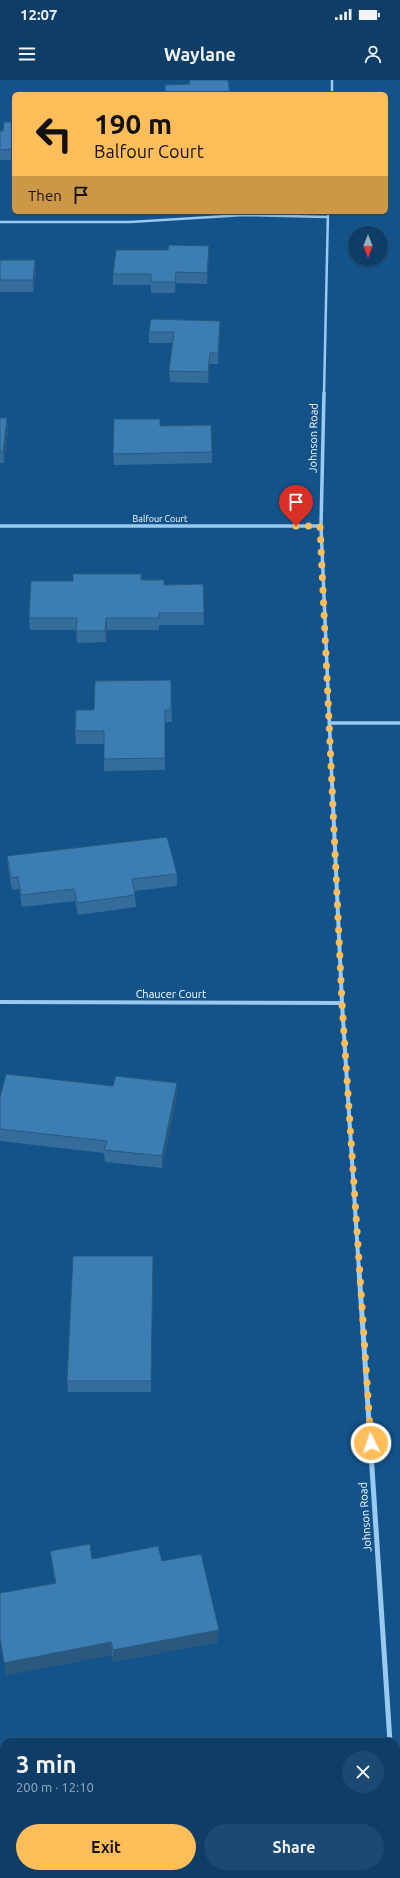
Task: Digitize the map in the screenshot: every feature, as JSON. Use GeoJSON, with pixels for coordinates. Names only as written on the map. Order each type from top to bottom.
{"type":"FeatureCollection","features":[{"type":"Feature","properties":{"kind":"street"},"geometry":{"type":"LineString","coordinates":[[332,80],[332,92]]}},
{"type":"Feature","properties":{"kind":"street"},"geometry":{"type":"LineString","coordinates":[[0,222],[130,222],[244,215],[328,214]]}},
{"type":"Feature","properties":{"kind":"street","name":"Johnson Road"},"geometry":{"type":"LineString","coordinates":[[328,214],[320,526],[342,1003],[390,1738]]}},
{"type":"Feature","properties":{"kind":"street","name":"Balfour Court"},"geometry":{"type":"LineString","coordinates":[[0,526],[320,526]]}},
{"type":"Feature","properties":{"kind":"street"},"geometry":{"type":"LineString","coordinates":[[328,723],[400,723]]}},
{"type":"Feature","properties":{"kind":"street","name":"Chaucer Court"},"geometry":{"type":"LineString","coordinates":[[0,1002],[342,1003]]}},
{"type":"Feature","properties":{"kind":"building"},"geometry":{"type":"Polygon","coordinates":[[[189,80],[228,80],[230,92],[165,92],[165,85],[190,84],[189,80]]]}},
{"type":"Feature","properties":{"kind":"building"},"geometry":{"type":"Polygon","coordinates":[[[4,122],[12,122],[12,149],[0,150],[0,131],[3,131],[4,122]]]}},
{"type":"Feature","properties":{"kind":"building"},"geometry":{"type":"Polygon","coordinates":[[[169,245],[209,246],[207,273],[176,272],[175,282],[151,282],[151,274],[113,274],[116,250],[168,250],[169,245]]]}},
{"type":"Feature","properties":{"kind":"building"},"geometry":{"type":"Polygon","coordinates":[[[0,260],[35,260],[33,280],[0,280],[0,260]]]}},
{"type":"Feature","properties":{"kind":"building"},"geometry":{"type":"Polygon","coordinates":[[[151,319],[220,321],[218,353],[210,353],[208,372],[169,371],[174,332],[149,332],[151,319]]]}},
{"type":"Feature","properties":{"kind":"building"},"geometry":{"type":"Polygon","coordinates":[[[0,418],[7,418],[3,452],[0,452],[0,418]]]}},
{"type":"Feature","properties":{"kind":"building"},"geometry":{"type":"Polygon","coordinates":[[[114,419],[160,419],[160,426],[211,425],[212,452],[113,454],[114,419]]]}},
{"type":"Feature","properties":{"kind":"building"},"geometry":{"type":"Polygon","coordinates":[[[73,574],[141,574],[141,580],[164,580],[164,585],[203,584],[204,613],[159,613],[159,618],[106,618],[105,631],[76,631],[77,618],[29,618],[31,581],[73,581],[73,574]]]}},
{"type":"Feature","properties":{"kind":"building"},"geometry":{"type":"Polygon","coordinates":[[[171,680],[171,710],[165,710],[165,758],[104,759],[104,731],[75,731],[76,710],[94,710],[95,681],[171,680]]]}},
{"type":"Feature","properties":{"kind":"building"},"geometry":{"type":"Polygon","coordinates":[[[167,837],[177,874],[132,879],[135,895],[77,903],[74,889],[21,895],[18,877],[11,878],[7,856],[167,837]]]}},
{"type":"Feature","properties":{"kind":"building"},"geometry":{"type":"Polygon","coordinates":[[[6,1074],[113,1086],[116,1076],[177,1083],[162,1156],[104,1150],[107,1141],[0,1129],[0,1097],[6,1074]]]}},
{"type":"Feature","properties":{"kind":"building"},"geometry":{"type":"Polygon","coordinates":[[[73,1256],[153,1256],[151,1381],[67,1381],[73,1256]]]}},
{"type":"Feature","properties":{"kind":"building"},"geometry":{"type":"Polygon","coordinates":[[[90,1544],[92,1559],[158,1546],[162,1561],[201,1554],[219,1630],[113,1650],[111,1642],[4,1663],[0,1637],[0,1593],[56,1583],[50,1551],[90,1544]]]}},
{"type":"Feature","properties":{"kind":"route"},"geometry":{"type":"LineString","coordinates":[[296,526],[320,526],[342,1003],[371,1443]]}}]}
